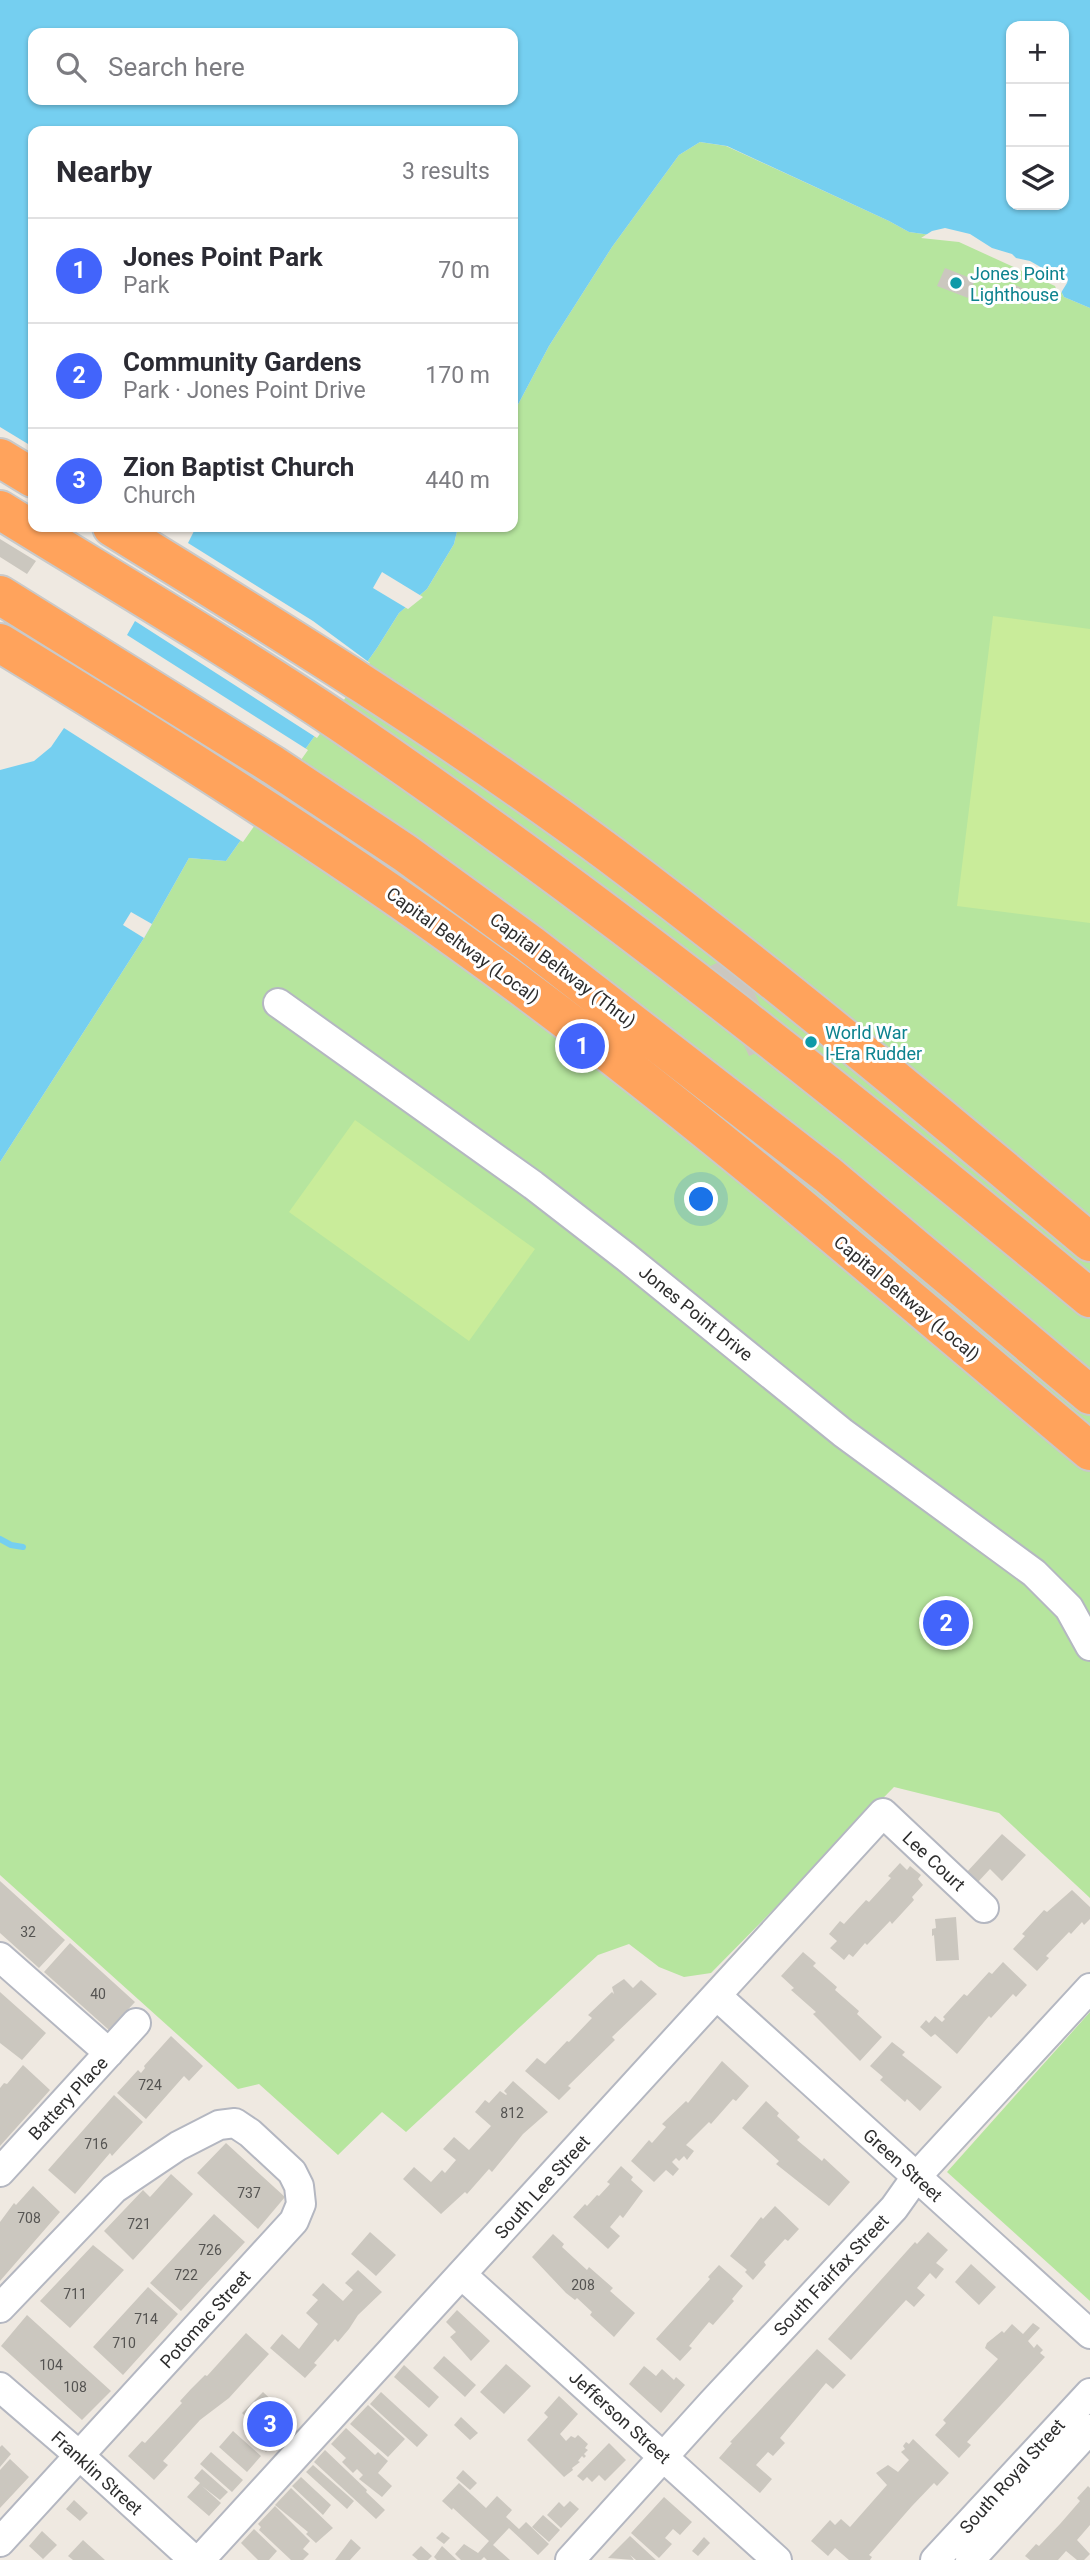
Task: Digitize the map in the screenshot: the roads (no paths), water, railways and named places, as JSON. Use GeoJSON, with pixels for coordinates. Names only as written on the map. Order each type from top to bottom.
{"type":"FeatureCollection","features":[{"type":"Feature","properties":{"kind":"highway"},"geometry":{"type":"LineString","coordinates":[[0,458],[28,475]]}},
{"type":"Feature","properties":{"kind":"highway"},"geometry":{"type":"LineString","coordinates":[[0,510],[28,527]]}},
{"type":"Feature","properties":{"kind":"highway"},"geometry":{"type":"LineString","coordinates":[[35,532],[341,723],[444,794],[732,1007],[1090,1298]]}},
{"type":"Feature","properties":{"kind":"highway"},"geometry":{"type":"LineString","coordinates":[[120,532],[333,664],[456,746],[609,854],[780,986],[1090,1242]]}},
{"type":"Feature","properties":{"kind":"highway","name":"Capital Beltway (Thru)"},"geometry":{"type":"LineString","coordinates":[[0,595],[284,772],[405,853],[519,936],[828,1175],[1090,1395]]}},
{"type":"Feature","properties":{"kind":"highway","name":"Capital Beltway (Local)"},"geometry":{"type":"LineString","coordinates":[[0,643],[273,812],[380,884],[530,993],[683,1111],[1090,1451]]}},
{"type":"Feature","properties":{"kind":"street","name":"Jones Point Drive"},"geometry":{"type":"LineString","coordinates":[[278,1003],[533,1185],[626,1256],[843,1433],[1034,1573],[1069,1608],[1090,1646]]}},
{"type":"Feature","properties":{"kind":"street","name":"Lee Court"},"geometry":{"type":"LineString","coordinates":[[883,1813],[984,1908]]}},
{"type":"Feature","properties":{"kind":"street","name":"South Lee Street"},"geometry":{"type":"LineString","coordinates":[[200,2560],[883,1813]]}},
{"type":"Feature","properties":{"kind":"street"},"geometry":{"type":"LineString","coordinates":[[0,1957],[109,2053]]}},
{"type":"Feature","properties":{"kind":"street","name":"South Fairfax Street"},"geometry":{"type":"LineString","coordinates":[[570,2560],[894,2208],[916,2177],[1090,1988]]}},
{"type":"Feature","properties":{"kind":"street","name":"Green Street"},"geometry":{"type":"LineString","coordinates":[[717,1996],[1090,2334]]}},
{"type":"Feature","properties":{"kind":"street","name":"Battery Place"},"geometry":{"type":"LineString","coordinates":[[0,2172],[136,2023]]}},
{"type":"Feature","properties":{"kind":"street","name":"Potomac Street"},"geometry":{"type":"LineString","coordinates":[[0,2308],[114,2189],[178,2146],[219,2125],[234,2123],[250,2133],[292,2172],[299,2186],[301,2204],[294,2221],[0,2542]]}},
{"type":"Feature","properties":{"kind":"street","name":"Jefferson Street"},"geometry":{"type":"LineString","coordinates":[[462,2275],[776,2560]]}},
{"type":"Feature","properties":{"kind":"street","name":"Franklin Street"},"geometry":{"type":"LineString","coordinates":[[0,2387],[194,2560]]}},
{"type":"Feature","properties":{"kind":"street","name":"South Royal Street"},"geometry":{"type":"LineString","coordinates":[[935,2560],[1090,2393]]}},
{"type":"Feature","properties":{"kind":"street","name":"South Royal Street"},"geometry":{"type":"LineString","coordinates":[[970,2560],[1090,2429]]}},
{"type":"Feature","properties":{"kind":"water"},"geometry":{"type":"Polygon","coordinates":[[[0,0],[1090,0],[1090,308],[1064,297],[1057,283],[960,239],[909,232],[727,146],[700,142],[679,155],[612,247],[549,346],[518,405],[518,126],[28,126],[28,532],[457,532],[454,544],[427,589],[399,613],[226,861],[189,858],[144,938],[0,1162],[0,0]]]}},
{"type":"Feature","properties":{"kind":"waterway"},"geometry":{"type":"LineString","coordinates":[[0,1539],[23,1547]]}},
{"type":"Feature","properties":{"kind":"place","name":"Jones Point Lighthouse"},"geometry":{"type":"Point","coordinates":[956,283]}},
{"type":"Feature","properties":{"kind":"place","name":"World War I-Era Rudder"},"geometry":{"type":"Point","coordinates":[811,1042]}},
{"type":"Feature","properties":{"kind":"place","name":"Jones Point Park"},"geometry":{"type":"Point","coordinates":[582,1046]}},
{"type":"Feature","properties":{"kind":"place","name":"Community Gardens"},"geometry":{"type":"Point","coordinates":[946,1623]}},
{"type":"Feature","properties":{"kind":"place","name":"Zion Baptist Church"},"geometry":{"type":"Point","coordinates":[270,2424]}}]}
